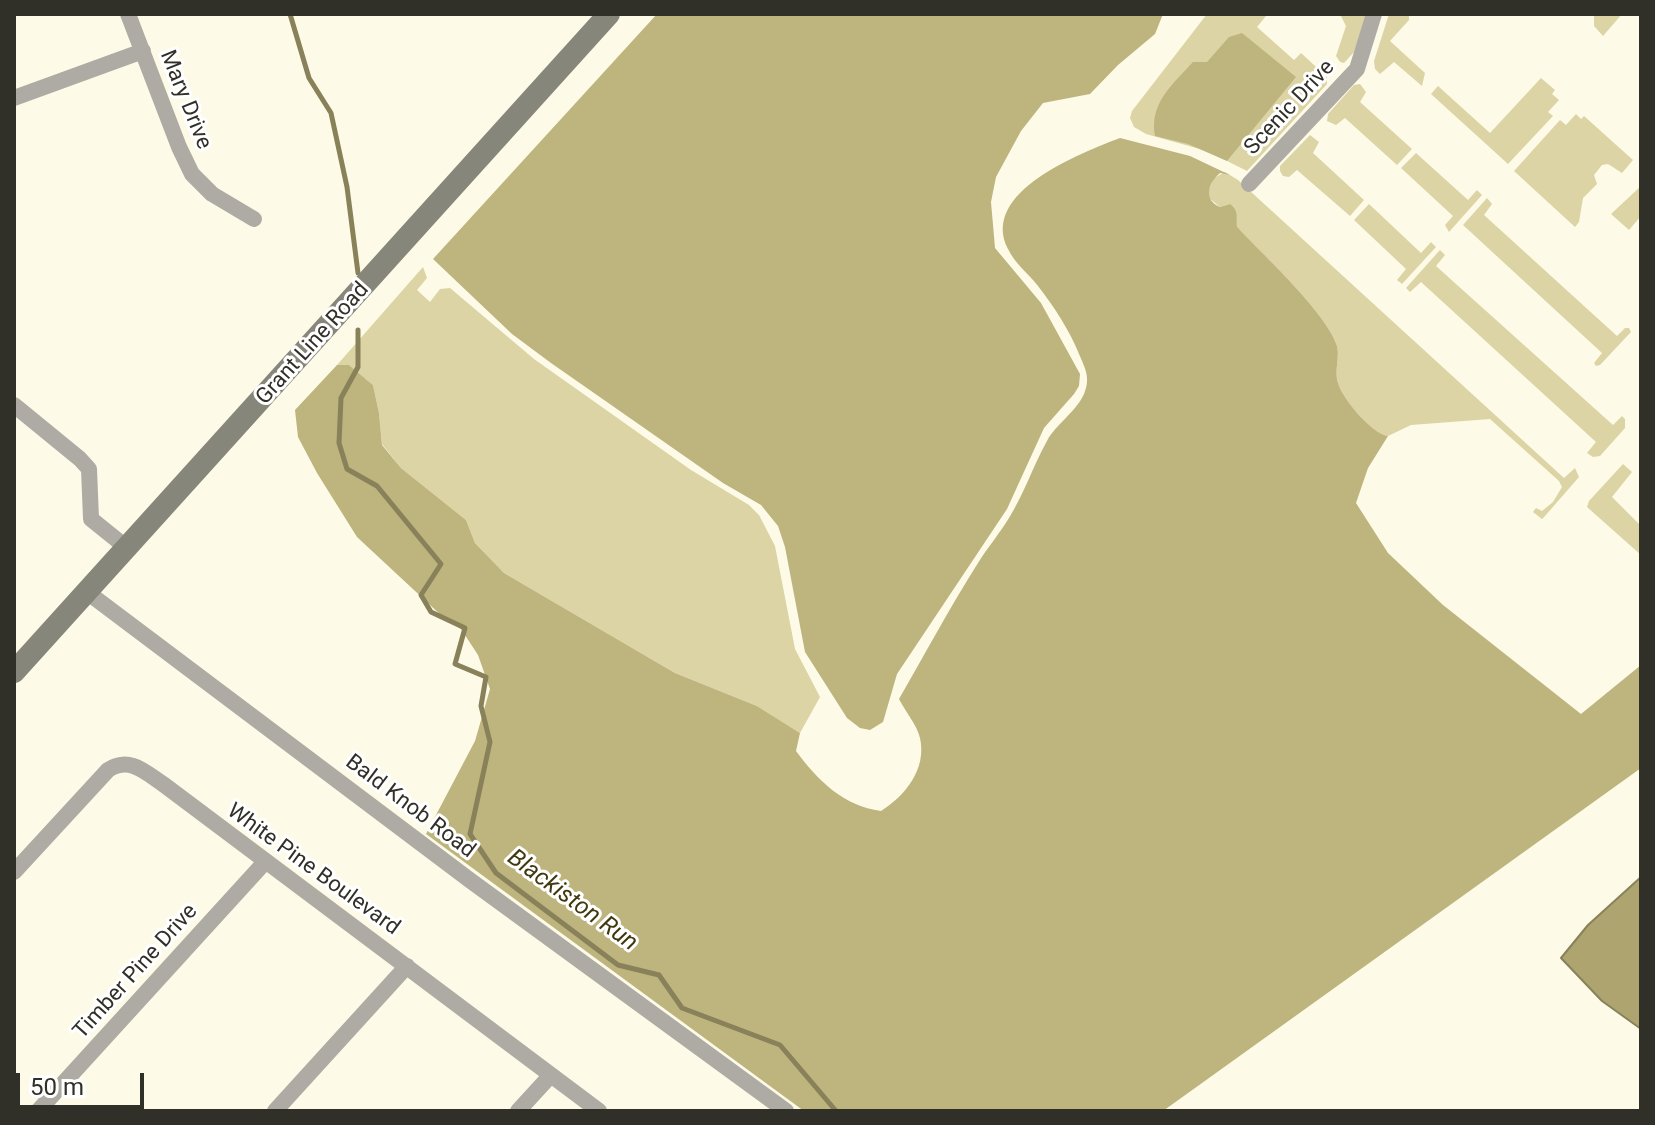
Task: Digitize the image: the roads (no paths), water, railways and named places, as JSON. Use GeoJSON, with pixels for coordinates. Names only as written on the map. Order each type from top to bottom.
{"type":"FeatureCollection","features":[{"type":"Feature","properties":{"kind":"main road","name":"Grant Line Road"},"geometry":{"type":"LineString","coordinates":[[14,672],[609,14]]}},
{"type":"Feature","properties":{"kind":"street","name":"Mary Drive"},"geometry":{"type":"LineString","coordinates":[[128,14],[192,174],[212,194],[254,219]]}},
{"type":"Feature","properties":{"kind":"street","name":"Scenic Drive"},"geometry":{"type":"LineString","coordinates":[[1249,184],[1357,69],[1374,14]]}},
{"type":"Feature","properties":{"kind":"street"},"geometry":{"type":"LineString","coordinates":[[14,98],[143,51]]}},
{"type":"Feature","properties":{"kind":"street"},"geometry":{"type":"LineString","coordinates":[[14,405],[89,469],[91,519],[127,548]]}},
{"type":"Feature","properties":{"kind":"street","name":"Bald Knob Road"},"geometry":{"type":"LineString","coordinates":[[87,592],[471,881],[786,1111]]}},
{"type":"Feature","properties":{"kind":"street","name":"White Pine Boulevard"},"geometry":{"type":"LineString","coordinates":[[14,872],[108,770],[118,764],[129,763],[139,767],[599,1111]]}},
{"type":"Feature","properties":{"kind":"street","name":"Timber Pine Drive"},"geometry":{"type":"LineString","coordinates":[[38,1111],[265,862]]}},
{"type":"Feature","properties":{"kind":"street"},"geometry":{"type":"LineString","coordinates":[[275,1111],[407,966]]}},
{"type":"Feature","properties":{"kind":"street"},"geometry":{"type":"LineString","coordinates":[[518,1111],[551,1075]]}},
{"type":"Feature","properties":{"kind":"waterway","name":"Blackiston Run"},"geometry":{"type":"LineString","coordinates":[[290,14],[309,78],[331,113],[347,187],[358,273]]}},
{"type":"Feature","properties":{"kind":"waterway","name":"Blackiston Run"},"geometry":{"type":"LineString","coordinates":[[358,330],[358,367],[341,398],[339,443],[347,469],[377,486],[441,564],[421,595],[431,612],[465,628],[455,664],[486,677],[481,706],[490,742],[470,834],[496,873],[618,965],[659,975],[682,1008],[780,1045],[836,1111]]}}]}
